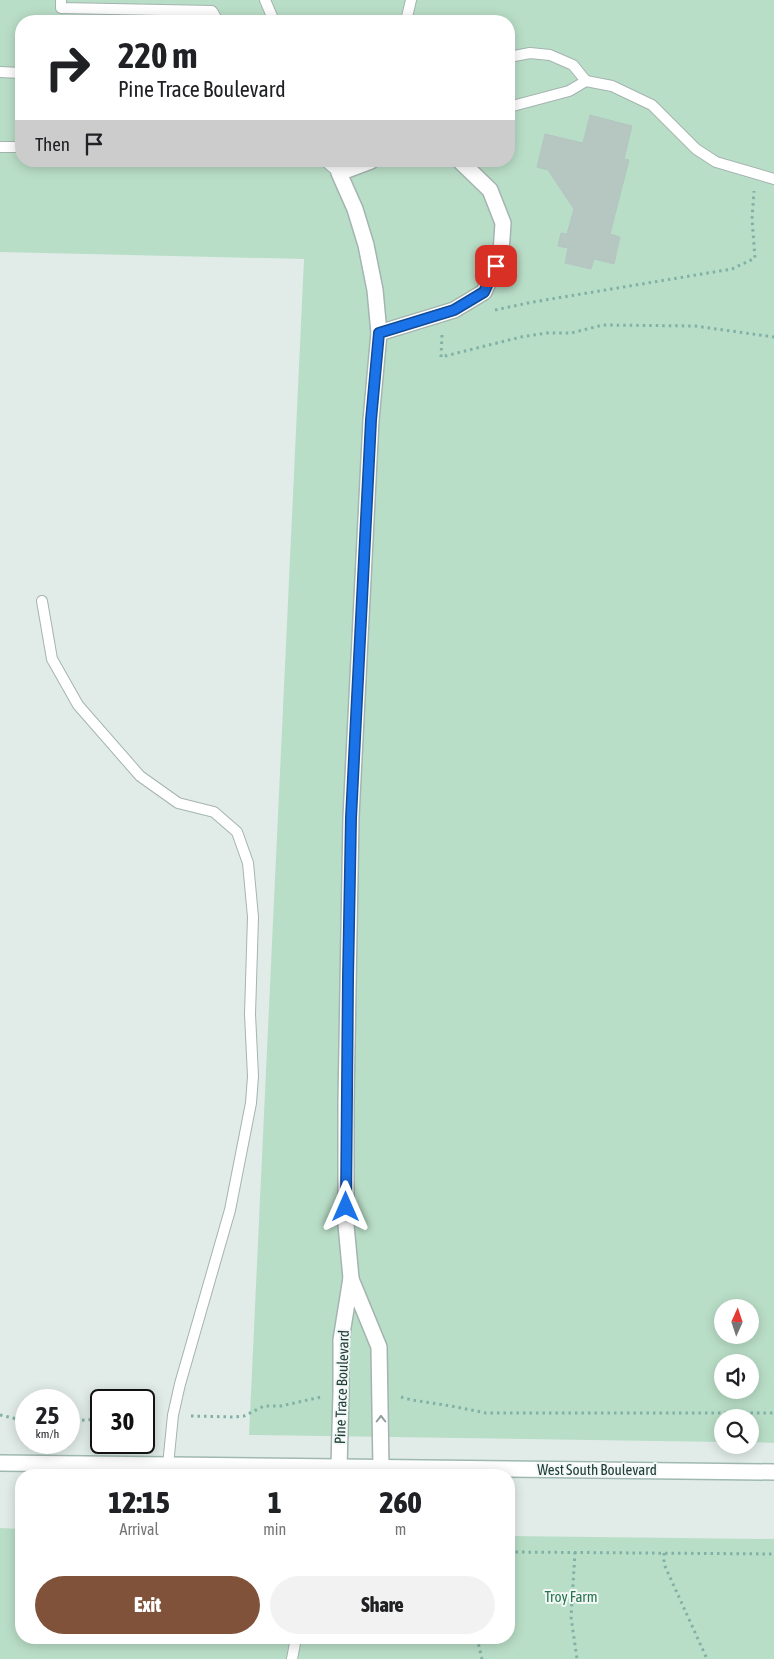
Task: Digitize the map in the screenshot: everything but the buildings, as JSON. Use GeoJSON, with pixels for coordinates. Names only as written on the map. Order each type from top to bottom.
{"type":"FeatureCollection","features":[{"type":"Feature","properties":{"kind":"street"},"geometry":{"type":"LineString","coordinates":[[339,173],[354,167]]}},
{"type":"Feature","properties":{"kind":"street"},"geometry":{"type":"LineString","coordinates":[[379,333],[454,310],[484,292],[501,253],[503,223],[490,190],[466,167]]}},
{"type":"Feature","properties":{"kind":"street","name":"Pine Trace Boulevard"},"geometry":{"type":"LineString","coordinates":[[339,173],[355,209],[366,245],[375,290],[379,333],[371,420],[351,818],[347,989],[346,1225],[351,1278],[341,1340],[339,1467]]}},
{"type":"Feature","properties":{"kind":"street","name":"Pine Trace Boulevard"},"geometry":{"type":"LineString","coordinates":[[351,1278],[379,1347],[381,1468]]}},
{"type":"Feature","properties":{"kind":"street","name":"West South Boulevard"},"geometry":{"type":"LineString","coordinates":[[0,1463],[168,1465],[258,1469]]}},
{"type":"Feature","properties":{"kind":"street","name":"West South Boulevard"},"geometry":{"type":"LineString","coordinates":[[321,1469],[339,1467],[479,1469]]}},
{"type":"Feature","properties":{"kind":"street","name":"West South Boulevard"},"geometry":{"type":"LineString","coordinates":[[515,1469],[774,1472]]}},
{"type":"Feature","properties":{"kind":"lane"},"geometry":{"type":"LineString","coordinates":[[60,0],[61,8],[212,11],[214,15]]}},
{"type":"Feature","properties":{"kind":"lane"},"geometry":{"type":"LineString","coordinates":[[265,0],[271,15]]}},
{"type":"Feature","properties":{"kind":"lane"},"geometry":{"type":"LineString","coordinates":[[407,15],[411,0]]}},
{"type":"Feature","properties":{"kind":"lane"},"geometry":{"type":"LineString","coordinates":[[515,56],[530,53],[550,55],[573,65],[586,81],[612,86],[652,105],[696,149],[716,162],[755,175],[774,179]]}},
{"type":"Feature","properties":{"kind":"lane"},"geometry":{"type":"LineString","coordinates":[[0,72],[15,73]]}},
{"type":"Feature","properties":{"kind":"lane"},"geometry":{"type":"LineString","coordinates":[[515,105],[569,91],[586,81]]}},
{"type":"Feature","properties":{"kind":"lane"},"geometry":{"type":"LineString","coordinates":[[0,147],[15,147]]}},
{"type":"Feature","properties":{"kind":"lane"},"geometry":{"type":"LineString","coordinates":[[332,167],[339,173]]}},
{"type":"Feature","properties":{"kind":"lane"},"geometry":{"type":"LineString","coordinates":[[42,601],[52,659],[78,705],[140,776],[178,803],[214,812],[237,832],[248,864],[253,917],[250,1014],[253,1076],[251,1104],[230,1210],[180,1384],[173,1415],[168,1465]]}},
{"type":"Feature","properties":{"kind":"lane"},"geometry":{"type":"LineString","coordinates":[[292,1659],[295,1644]]}},
{"type":"Feature","properties":{"kind":"path"},"geometry":{"type":"LineString","coordinates":[[490,311],[533,302],[732,269],[756,258],[752,219],[755,175]]}},
{"type":"Feature","properties":{"kind":"path"},"geometry":{"type":"LineString","coordinates":[[442,332],[441,357],[520,336],[571,333],[603,325],[695,326],[774,337]]}},
{"type":"Feature","properties":{"kind":"path"},"geometry":{"type":"LineString","coordinates":[[155,1416],[244,1416],[264,1406],[280,1406],[330,1396]]}},
{"type":"Feature","properties":{"kind":"path"},"geometry":{"type":"LineString","coordinates":[[412,1400],[486,1413],[774,1413]]}},
{"type":"Feature","properties":{"kind":"path"},"geometry":{"type":"LineString","coordinates":[[0,1415],[15,1419]]}},
{"type":"Feature","properties":{"kind":"path"},"geometry":{"type":"LineString","coordinates":[[515,1552],[774,1554]]}},
{"type":"Feature","properties":{"kind":"path"},"geometry":{"type":"LineString","coordinates":[[575,1552],[571,1617],[577,1659]]}},
{"type":"Feature","properties":{"kind":"path"},"geometry":{"type":"LineString","coordinates":[[664,1553],[664,1564],[707,1659]]}},
{"type":"Feature","properties":{"kind":"path"},"geometry":{"type":"LineString","coordinates":[[478,1644],[482,1659]]}},
{"type":"Feature","properties":{"kind":"green space"},"geometry":{"type":"Polygon","coordinates":[[[0,0],[774,0],[774,1443],[759,1442],[759,1409],[714,1409],[714,1442],[249,1435],[304,259],[0,252],[0,0]]]}},
{"type":"Feature","properties":{"kind":"green space","name":"Troy Farm"},"geometry":{"type":"Polygon","coordinates":[[[0,1528],[15,1529],[15,1644],[515,1644],[515,1536],[774,1539],[774,1659],[0,1659],[0,1528]]]}},
{"type":"Feature","properties":{"kind":"route"},"geometry":{"type":"LineString","coordinates":[[346,1207],[351,818],[371,420],[379,333],[454,310],[484,292],[496,266]]}}]}
